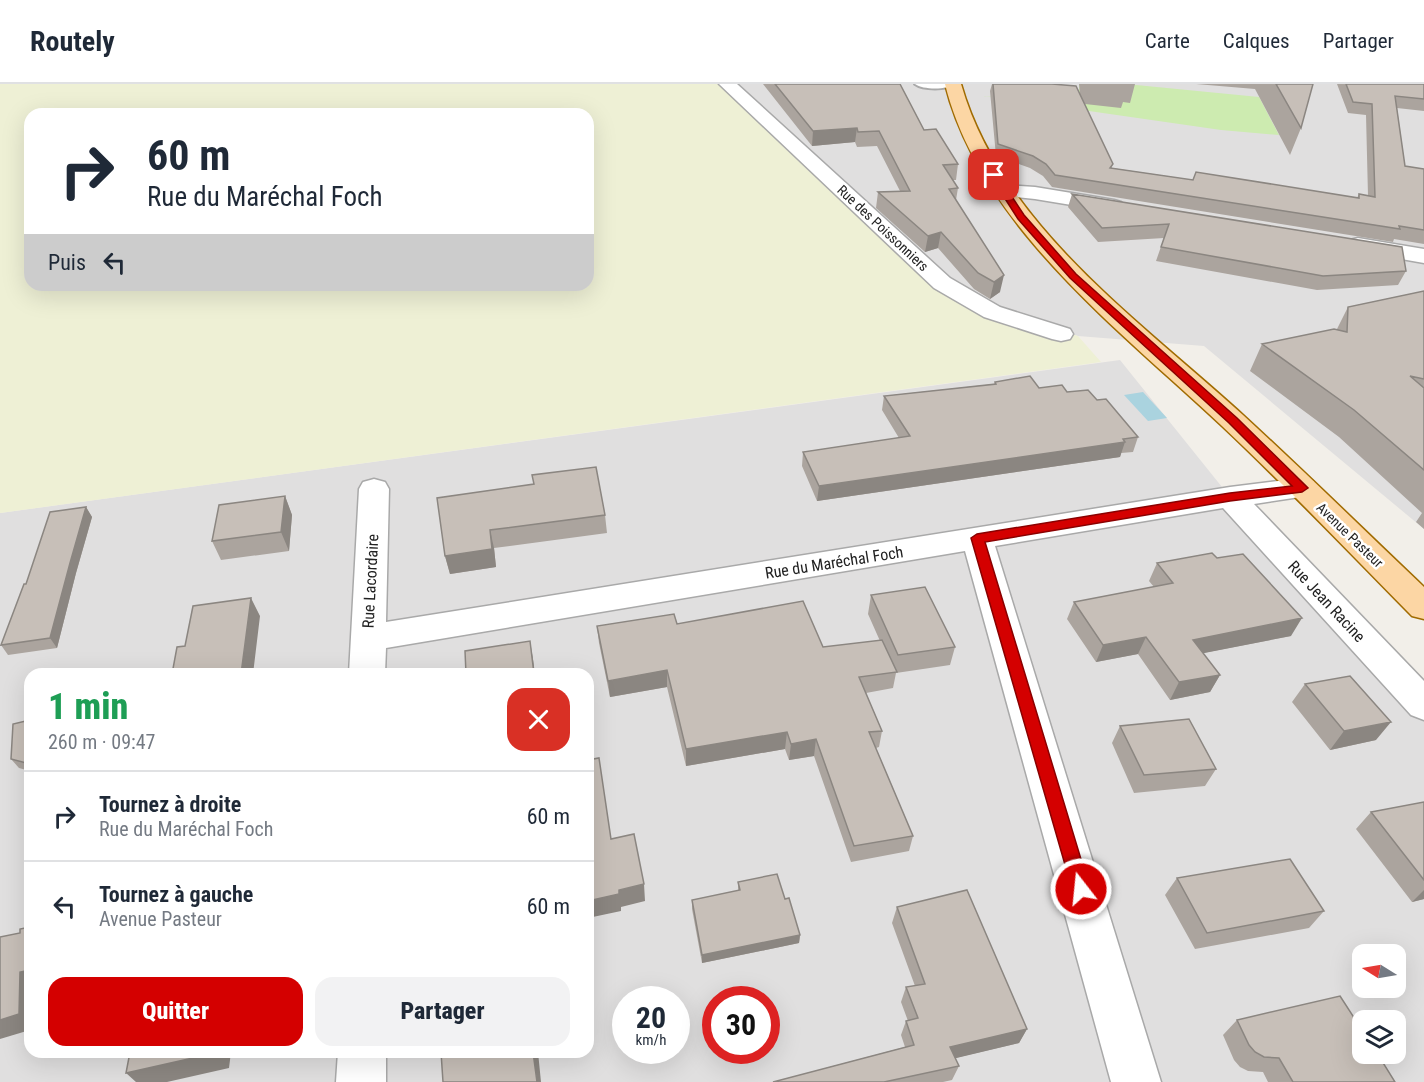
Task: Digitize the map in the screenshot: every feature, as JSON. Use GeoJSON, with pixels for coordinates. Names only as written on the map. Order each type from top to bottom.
{"type":"FeatureCollection","features":[{"type":"Feature","properties":{"kind":"main road","name":"Avenue Pasteur"},"geometry":{"type":"LineString","coordinates":[[951,84],[972,136],[1002,191],[1043,245],[1073,276],[1233,421],[1424,607]]}},
{"type":"Feature","properties":{"kind":"street","name":"Rue des Poissonniers"},"geometry":{"type":"LineString","coordinates":[[727,84],[942,283],[992,312],[1062,334]]}},
{"type":"Feature","properties":{"kind":"street"},"geometry":{"type":"LineString","coordinates":[[1002,191],[1035,193],[1139,210]]}},
{"type":"Feature","properties":{"kind":"street"},"geometry":{"type":"LineString","coordinates":[[1336,242],[1424,256]]}},
{"type":"Feature","properties":{"kind":"street","name":"Rue du Maréchal Foch"},"geometry":{"type":"LineString","coordinates":[[367,638],[1230,497],[1302,488]]}},
{"type":"Feature","properties":{"kind":"street","name":"Rue Lacordaire"},"geometry":{"type":"LineString","coordinates":[[367,668],[374,489]]}},
{"type":"Feature","properties":{"kind":"street","name":"Rue Jean Racine"},"geometry":{"type":"LineString","coordinates":[[1230,497],[1424,705]]}},
{"type":"Feature","properties":{"kind":"street"},"geometry":{"type":"LineString","coordinates":[[977,538],[1136,1082]]}},
{"type":"Feature","properties":{"kind":"street"},"geometry":{"type":"LineString","coordinates":[[361,1082],[362,1058]]}},
{"type":"Feature","properties":{"kind":"lane"},"geometry":{"type":"LineString","coordinates":[[921,84],[951,84]]}},
{"type":"Feature","properties":{"kind":"shaded area"},"geometry":{"type":"Polygon","coordinates":[[[726,84],[1424,84],[1424,529],[1204,346],[1078,336],[1019,318],[962,293],[726,84]]]}},
{"type":"Feature","properties":{"kind":"shaded area"},"geometry":{"type":"Polygon","coordinates":[[[1120,360],[1230,497],[1424,705],[1424,1082],[0,1082],[0,513],[1120,360]]]}},
{"type":"Feature","properties":{"kind":"green space"},"geometry":{"type":"Polygon","coordinates":[[[0,84],[726,84],[962,293],[1019,318],[1078,336],[1101,362],[0,513],[0,84]]]}},
{"type":"Feature","properties":{"kind":"green space"},"geometry":{"type":"Polygon","coordinates":[[[1079,84],[1126,84],[1259,97],[1279,135],[1221,130],[1082,110],[1033,94],[982,97],[1038,92],[1079,94],[1079,84]]]}},
{"type":"Feature","properties":{"kind":"water"},"geometry":{"type":"Polygon","coordinates":[[[1143,392],[1167,418],[1148,421],[1124,395],[1143,392]]]}},
{"type":"Feature","properties":{"kind":"building"},"geometry":{"type":"Polygon","coordinates":[[[775,84],[900,84],[924,130],[936,129],[958,164],[943,165],[958,188],[949,189],[1004,275],[994,282],[978,273],[941,232],[928,236],[878,192],[910,191],[879,131],[858,132],[857,128],[813,131],[775,84]]]}},
{"type":"Feature","properties":{"kind":"building"},"geometry":{"type":"Polygon","coordinates":[[[993,84],[1076,86],[1113,164],[1110,168],[1193,180],[1196,172],[1359,198],[1359,194],[1375,197],[1372,104],[1353,102],[1346,84],[1424,84],[1424,99],[1395,96],[1405,166],[1424,169],[1424,230],[1399,226],[1400,229],[1055,175],[1046,164],[1033,156],[998,144],[993,84]]]}},
{"type":"Feature","properties":{"kind":"building"},"geometry":{"type":"Polygon","coordinates":[[[1276,84],[1313,84],[1301,128],[1276,84]]]}},
{"type":"Feature","properties":{"kind":"building"},"geometry":{"type":"Polygon","coordinates":[[[1072,194],[1402,247],[1406,271],[1323,276],[1161,247],[1169,224],[1102,228],[1072,194]]]}},
{"type":"Feature","properties":{"kind":"building"},"geometry":{"type":"Polygon","coordinates":[[[1424,291],[1424,379],[1410,376],[1424,388],[1424,470],[1354,410],[1262,344],[1334,329],[1347,332],[1348,307],[1424,291]]]}},
{"type":"Feature","properties":{"kind":"building"},"geometry":{"type":"Polygon","coordinates":[[[1030,376],[1039,388],[1062,385],[1067,392],[1088,390],[1097,400],[1106,399],[1138,437],[1123,439],[1125,442],[819,486],[803,452],[910,436],[884,396],[996,384],[995,382],[1030,376]]]}},
{"type":"Feature","properties":{"kind":"building"},"geometry":{"type":"Polygon","coordinates":[[[596,467],[605,515],[490,530],[492,549],[445,556],[437,498],[534,484],[532,475],[596,467]]]}},
{"type":"Feature","properties":{"kind":"building"},"geometry":{"type":"Polygon","coordinates":[[[285,496],[281,532],[212,541],[219,505],[285,496]]]}},
{"type":"Feature","properties":{"kind":"building"},"geometry":{"type":"Polygon","coordinates":[[[86,507],[50,638],[1,645],[24,584],[26,584],[50,512],[86,507]]]}},
{"type":"Feature","properties":{"kind":"building"},"geometry":{"type":"Polygon","coordinates":[[[1212,553],[1217,558],[1243,554],[1302,618],[1193,640],[1220,675],[1179,682],[1146,637],[1103,645],[1074,602],[1173,583],[1157,563],[1212,553]]]}},
{"type":"Feature","properties":{"kind":"building"},"geometry":{"type":"Polygon","coordinates":[[[925,587],[955,647],[898,655],[871,595],[925,587]]]}},
{"type":"Feature","properties":{"kind":"building"},"geometry":{"type":"Polygon","coordinates":[[[251,598],[242,668],[173,668],[177,647],[185,646],[193,606],[251,598]]]}},
{"type":"Feature","properties":{"kind":"building"},"geometry":{"type":"Polygon","coordinates":[[[803,601],[823,647],[882,640],[897,672],[859,677],[882,731],[869,732],[913,836],[854,846],[816,739],[791,744],[787,732],[686,749],[667,670],[608,681],[597,626],[674,614],[677,624],[803,601]]]}},
{"type":"Feature","properties":{"kind":"building"},"geometry":{"type":"Polygon","coordinates":[[[530,641],[533,668],[466,668],[465,651],[530,641]]]}},
{"type":"Feature","properties":{"kind":"building"},"geometry":{"type":"Polygon","coordinates":[[[1350,676],[1391,722],[1344,731],[1305,684],[1350,676]]]}},
{"type":"Feature","properties":{"kind":"building"},"geometry":{"type":"Polygon","coordinates":[[[1189,719],[1216,769],[1144,775],[1120,726],[1189,719]]]}},
{"type":"Feature","properties":{"kind":"building"},"geometry":{"type":"Polygon","coordinates":[[[24,721],[24,762],[11,759],[13,724],[24,721]]]}},
{"type":"Feature","properties":{"kind":"building"},"geometry":{"type":"Polygon","coordinates":[[[599,758],[611,839],[634,834],[644,884],[619,890],[619,894],[594,900],[594,759],[599,758]]]}},
{"type":"Feature","properties":{"kind":"building"},"geometry":{"type":"Polygon","coordinates":[[[1424,802],[1424,880],[1371,812],[1424,802]]]}},
{"type":"Feature","properties":{"kind":"building"},"geometry":{"type":"Polygon","coordinates":[[[1290,859],[1324,911],[1207,933],[1177,878],[1290,859]]]}},
{"type":"Feature","properties":{"kind":"building"},"geometry":{"type":"Polygon","coordinates":[[[777,874],[785,899],[789,898],[800,935],[702,955],[692,900],[740,890],[738,882],[777,874]]]}},
{"type":"Feature","properties":{"kind":"building"},"geometry":{"type":"Polygon","coordinates":[[[967,890],[1027,1029],[950,1047],[959,1066],[884,1082],[773,1082],[914,1045],[906,1021],[918,1018],[906,987],[925,984],[897,907],[967,890]]]}},
{"type":"Feature","properties":{"kind":"building"},"geometry":{"type":"Polygon","coordinates":[[[24,928],[24,971],[20,972],[19,1014],[0,1020],[0,937],[20,933],[20,929],[24,928]]]}},
{"type":"Feature","properties":{"kind":"building"},"geometry":{"type":"Polygon","coordinates":[[[1340,996],[1352,1015],[1352,1064],[1384,1064],[1395,1082],[1293,1082],[1279,1058],[1264,1057],[1255,1052],[1237,1020],[1340,996]]]}},
{"type":"Feature","properties":{"kind":"building"},"geometry":{"type":"Polygon","coordinates":[[[129,1058],[193,1058],[126,1073],[129,1058]]]}},
{"type":"Feature","properties":{"kind":"building"},"geometry":{"type":"Polygon","coordinates":[[[441,1058],[534,1058],[537,1082],[443,1082],[441,1058]]]}},
{"type":"Feature","properties":{"kind":"route"},"geometry":{"type":"LineString","coordinates":[[994,175],[1002,191],[1021,217],[1043,245],[1073,276],[1233,421],[1302,488],[1271,494],[1230,497],[977,538],[1081,889]]}}]}
